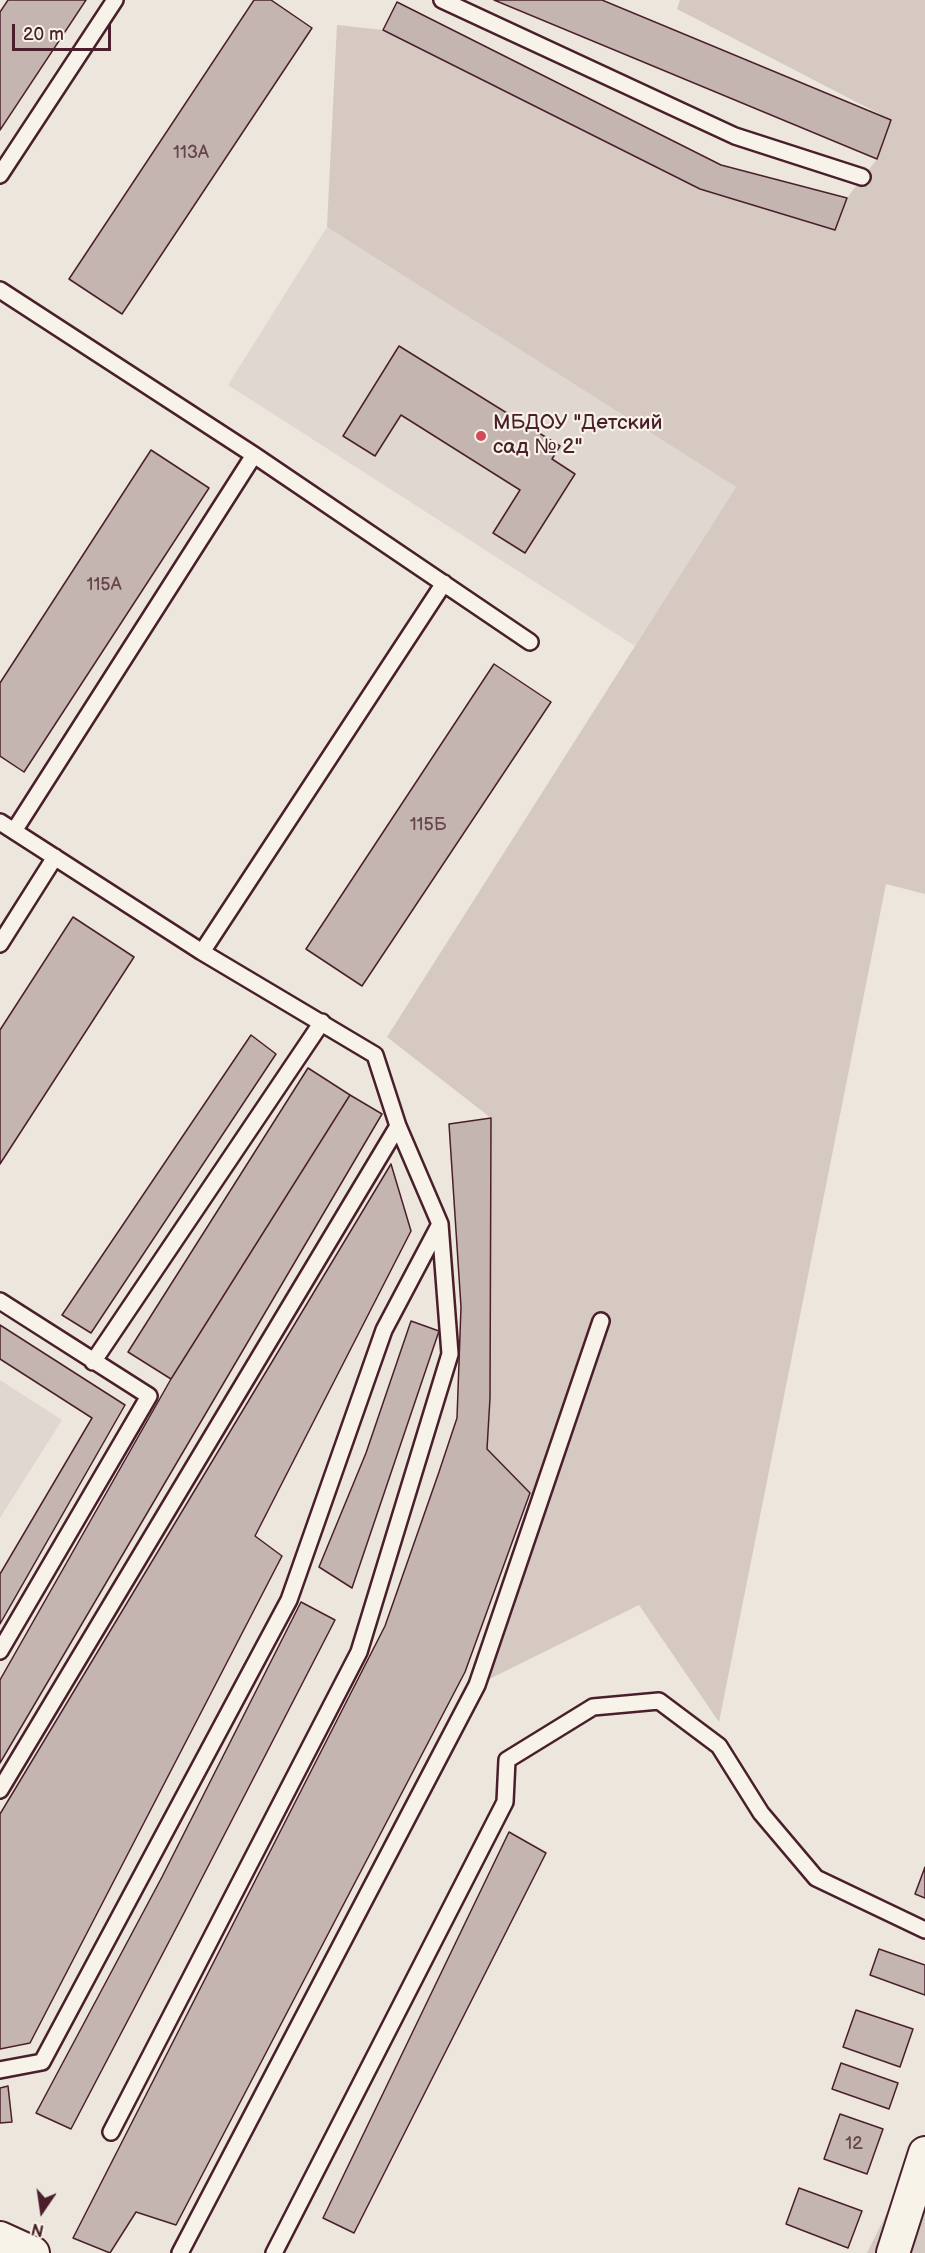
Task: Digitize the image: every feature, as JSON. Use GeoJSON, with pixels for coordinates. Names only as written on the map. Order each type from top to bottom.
{"type":"FeatureCollection","features":[{"type":"Feature","properties":{"kind":"street"},"geometry":{"type":"LineString","coordinates":[[893,2253],[925,2152]]}},
{"type":"Feature","properties":{"kind":"street"},"geometry":{"type":"LineString","coordinates":[[0,2238],[33,2253]]}},
{"type":"Feature","properties":{"kind":"lane"},"geometry":{"type":"LineString","coordinates":[[0,175],[115,0]]}},
{"type":"Feature","properties":{"kind":"lane"},"geometry":{"type":"LineString","coordinates":[[442,0],[735,136],[862,177]]}},
{"type":"Feature","properties":{"kind":"lane"},"geometry":{"type":"LineString","coordinates":[[0,290],[254,456],[531,642]]}},
{"type":"Feature","properties":{"kind":"lane"},"geometry":{"type":"LineString","coordinates":[[14,831],[254,456]]}},
{"type":"Feature","properties":{"kind":"lane"},"geometry":{"type":"LineString","coordinates":[[202,952],[444,583]]}},
{"type":"Feature","properties":{"kind":"lane"},"geometry":{"type":"LineString","coordinates":[[0,822],[202,952],[375,1055],[398,1126],[440,1224],[450,1354],[359,1652],[111,2132]]}},
{"type":"Feature","properties":{"kind":"lane"},"geometry":{"type":"LineString","coordinates":[[0,944],[55,857]]}},
{"type":"Feature","properties":{"kind":"lane"},"geometry":{"type":"LineString","coordinates":[[93,1362],[322,1022]]}},
{"type":"Feature","properties":{"kind":"lane"},"geometry":{"type":"LineString","coordinates":[[0,1790],[398,1126]]}},
{"type":"Feature","properties":{"kind":"lane"},"geometry":{"type":"LineString","coordinates":[[0,2070],[42,2062],[289,1600],[384,1330],[440,1224]]}},
{"type":"Feature","properties":{"kind":"lane"},"geometry":{"type":"LineString","coordinates":[[0,1301],[149,1396],[0,1651]]}},
{"type":"Feature","properties":{"kind":"lane"},"geometry":{"type":"LineString","coordinates":[[180,2253],[477,1685],[601,1321]]}},
{"type":"Feature","properties":{"kind":"lane"},"geometry":{"type":"LineString","coordinates":[[274,2253],[505,1802],[507,1760],[592,1707],[659,1701],[719,1746],[761,1813],[816,1878],[925,1930]]}},
{"type":"Feature","properties":{"kind":"shaded area"},"geometry":{"type":"Polygon","coordinates":[[[680,0],[925,0],[925,894],[886,884],[719,1722],[639,1605],[477,1685],[539,1503],[487,1449],[491,1118],[387,1037],[736,487],[327,227],[337,25],[383,30],[700,189],[835,230],[847,198],[877,159],[891,120],[677,9],[680,0]]]}},
{"type":"Feature","properties":{"kind":"shaded area","name":"МБДОУ \"Детский сад № 2\""},"geometry":{"type":"Polygon","coordinates":[[[327,227],[736,487],[635,646],[228,385],[327,227]]]}},
{"type":"Feature","properties":{"kind":"shaded area"},"geometry":{"type":"Polygon","coordinates":[[[0,1380],[62,1420],[0,1518],[0,1380]]]}},
{"type":"Feature","properties":{"kind":"shaded area"},"geometry":{"type":"Polygon","coordinates":[[[925,2136],[925,2253],[867,2253],[925,2136]]]}},
{"type":"Feature","properties":{"kind":"building"},"geometry":{"type":"Polygon","coordinates":[[[8,0],[86,0],[0,130],[0,12],[8,0]]]}},
{"type":"Feature","properties":{"kind":"building"},"geometry":{"type":"Polygon","coordinates":[[[254,0],[271,0],[312,28],[122,314],[69,279],[254,0]]]}},
{"type":"Feature","properties":{"kind":"building"},"geometry":{"type":"Polygon","coordinates":[[[494,0],[602,0],[891,120],[877,159],[494,0]]]}},
{"type":"Feature","properties":{"kind":"building"},"geometry":{"type":"Polygon","coordinates":[[[397,2],[721,165],[847,198],[835,230],[700,189],[383,30],[397,2]]]}},
{"type":"Feature","properties":{"kind":"building"},"geometry":{"type":"Polygon","coordinates":[[[399,346],[560,446],[552,459],[575,474],[525,553],[493,533],[520,490],[401,415],[375,456],[343,436],[399,346]]]}},
{"type":"Feature","properties":{"kind":"building"},"geometry":{"type":"Polygon","coordinates":[[[151,450],[209,488],[24,772],[0,756],[0,683],[151,450]]]}},
{"type":"Feature","properties":{"kind":"building"},"geometry":{"type":"Polygon","coordinates":[[[494,664],[551,702],[362,986],[306,949],[494,664]]]}},
{"type":"Feature","properties":{"kind":"building"},"geometry":{"type":"Polygon","coordinates":[[[73,917],[134,957],[0,1164],[0,1030],[73,917]]]}},
{"type":"Feature","properties":{"kind":"building"},"geometry":{"type":"Polygon","coordinates":[[[251,1035],[276,1054],[91,1333],[62,1315],[251,1035]]]}},
{"type":"Feature","properties":{"kind":"building"},"geometry":{"type":"Polygon","coordinates":[[[308,1068],[350,1095],[171,1379],[128,1352],[308,1068]]]}},
{"type":"Feature","properties":{"kind":"building"},"geometry":{"type":"Polygon","coordinates":[[[350,1095],[382,1114],[0,1763],[0,1680],[171,1379],[350,1095]]]}},
{"type":"Feature","properties":{"kind":"building"},"geometry":{"type":"Polygon","coordinates":[[[491,1118],[490,1398],[487,1449],[530,1493],[465,1672],[176,2225],[136,2212],[110,2253],[73,2238],[385,1626],[439,1472],[457,1418],[461,1307],[449,1124],[491,1118]]]}},
{"type":"Feature","properties":{"kind":"building"},"geometry":{"type":"Polygon","coordinates":[[[391,1164],[411,1231],[255,1536],[282,1556],[30,2043],[0,2049],[0,1814],[391,1164]]]}},
{"type":"Feature","properties":{"kind":"building"},"geometry":{"type":"Polygon","coordinates":[[[411,1321],[439,1331],[352,1588],[319,1567],[366,1453],[411,1321]]]}},
{"type":"Feature","properties":{"kind":"building"},"geometry":{"type":"Polygon","coordinates":[[[0,1325],[125,1405],[0,1624],[0,1574],[92,1418],[0,1359],[0,1325]]]}},
{"type":"Feature","properties":{"kind":"building"},"geometry":{"type":"Polygon","coordinates":[[[301,1602],[335,1620],[184,1913],[71,2129],[36,2113],[162,1877],[301,1602]]]}},
{"type":"Feature","properties":{"kind":"building"},"geometry":{"type":"Polygon","coordinates":[[[509,1832],[546,1853],[354,2233],[323,2218],[509,1832]]]}},
{"type":"Feature","properties":{"kind":"building"},"geometry":{"type":"Polygon","coordinates":[[[925,1867],[925,1898],[915,1894],[925,1867]]]}},
{"type":"Feature","properties":{"kind":"building"},"geometry":{"type":"Polygon","coordinates":[[[879,1949],[925,1965],[925,1995],[870,1975],[879,1949]]]}},
{"type":"Feature","properties":{"kind":"building"},"geometry":{"type":"Polygon","coordinates":[[[856,2010],[913,2029],[900,2067],[843,2047],[856,2010]]]}},
{"type":"Feature","properties":{"kind":"building"},"geometry":{"type":"Polygon","coordinates":[[[841,2063],[898,2083],[889,2109],[832,2089],[841,2063]]]}},
{"type":"Feature","properties":{"kind":"building"},"geometry":{"type":"Polygon","coordinates":[[[8,2086],[12,2122],[0,2123],[0,2088],[8,2086]]]}},
{"type":"Feature","properties":{"kind":"building"},"geometry":{"type":"Polygon","coordinates":[[[840,2114],[883,2129],[867,2174],[824,2159],[840,2114]]]}},
{"type":"Feature","properties":{"kind":"building"},"geometry":{"type":"Polygon","coordinates":[[[799,2188],[862,2211],[848,2248],[786,2224],[799,2188]]]}},
{"type":"Feature","properties":{"kind":"place","name":"МБДОУ \"Детский сад № 2\""},"geometry":{"type":"Point","coordinates":[481,436]}}]}
